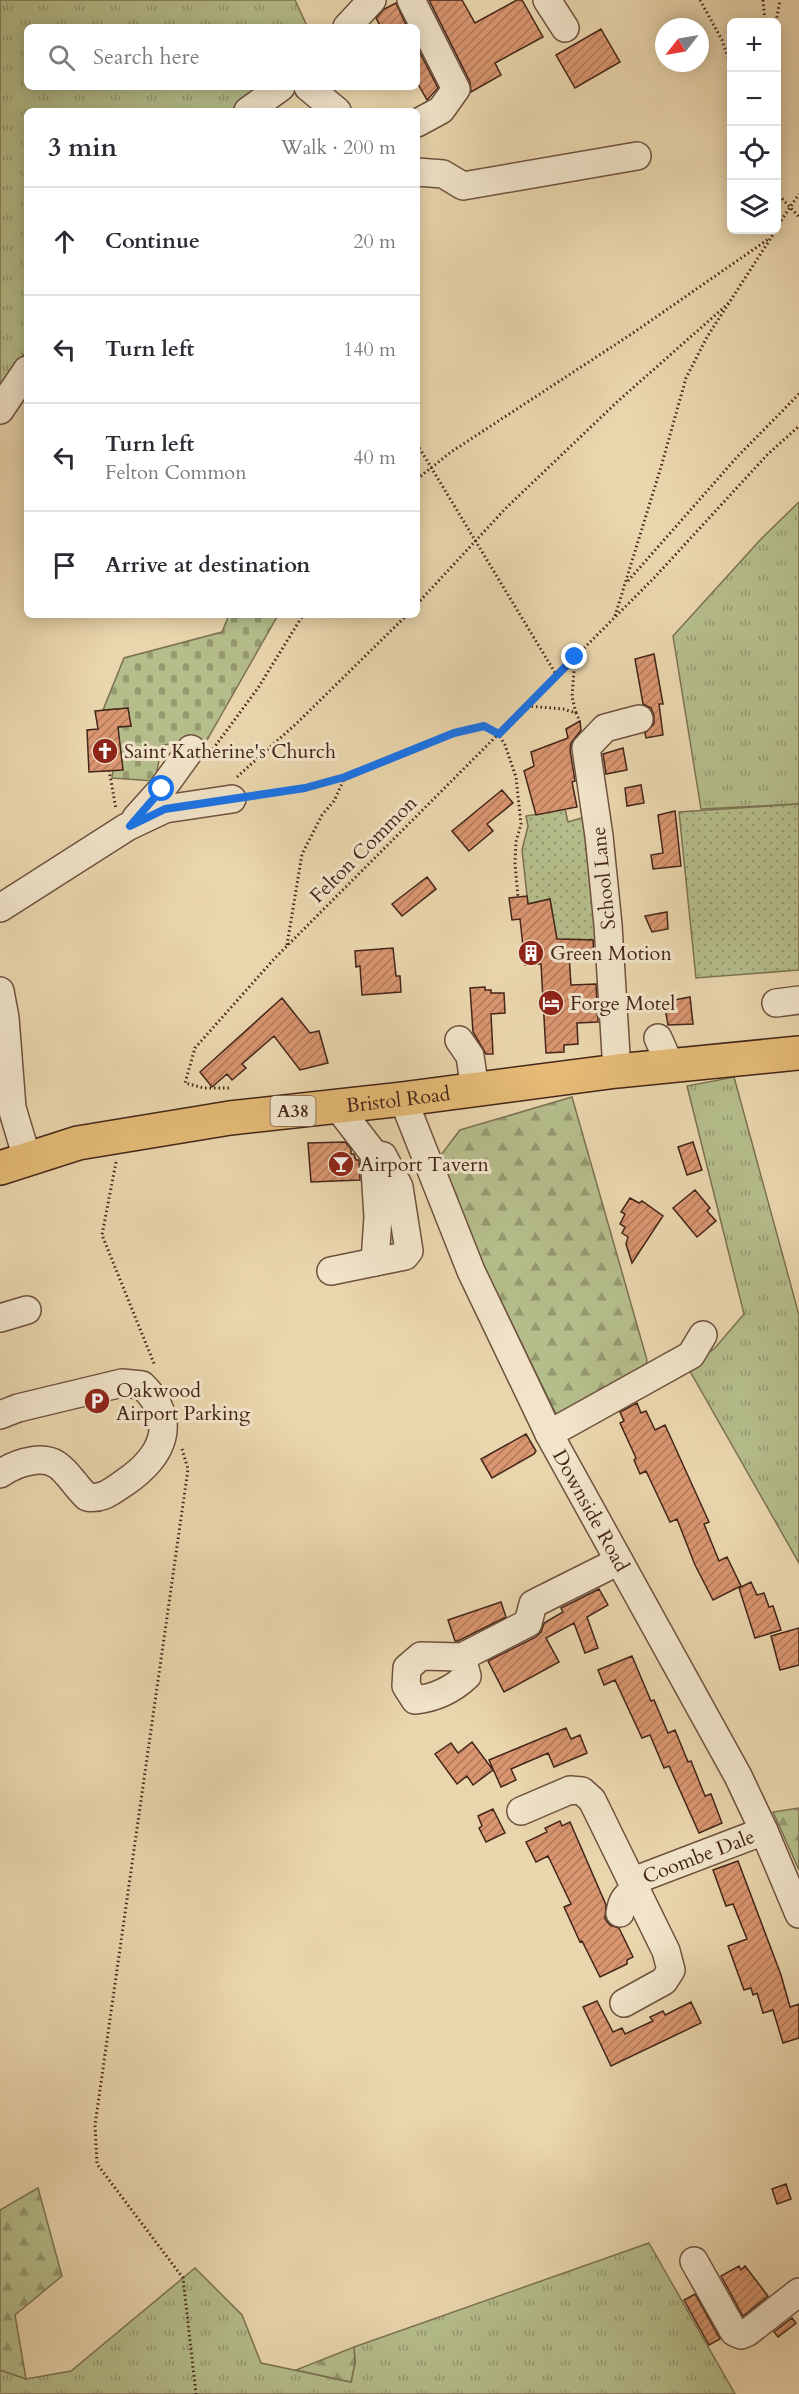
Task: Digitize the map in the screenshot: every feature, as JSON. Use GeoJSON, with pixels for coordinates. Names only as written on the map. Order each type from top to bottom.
{"type":"FeatureCollection","features":[{"type":"Feature","properties":{"kind":"highway","name":"Bristol Road"},"geometry":{"type":"LineString","coordinates":[[14,1163],[78,1143],[230,1118],[403,1099],[617,1071],[664,1052],[799,1053]]}},
{"type":"Feature","properties":{"kind":"street"},"geometry":{"type":"LineString","coordinates":[[350,24],[372,0]]}},
{"type":"Feature","properties":{"kind":"street"},"geometry":{"type":"LineString","coordinates":[[411,0],[456,89],[441,110],[420,121]]}},
{"type":"Feature","properties":{"kind":"street"},"geometry":{"type":"LineString","coordinates":[[547,0],[565,28]]}},
{"type":"Feature","properties":{"kind":"street"},"geometry":{"type":"LineString","coordinates":[[252,108],[277,90]]}},
{"type":"Feature","properties":{"kind":"street"},"geometry":{"type":"LineString","coordinates":[[312,90],[333,108]]}},
{"type":"Feature","properties":{"kind":"street"},"geometry":{"type":"LineString","coordinates":[[420,172],[443,174],[463,186],[637,156]]}},
{"type":"Feature","properties":{"kind":"street"},"geometry":{"type":"LineString","coordinates":[[0,410],[24,374]]}},
{"type":"Feature","properties":{"kind":"street","name":"School Lane"},"geometry":{"type":"LineString","coordinates":[[617,1071],[608,925],[605,805],[586,748],[605,728],[639,719]]}},
{"type":"Feature","properties":{"kind":"street"},"geometry":{"type":"LineString","coordinates":[[125,829],[202,749]]}},
{"type":"Feature","properties":{"kind":"street"},"geometry":{"type":"LineString","coordinates":[[0,908],[125,829],[165,809],[219,801]]}},
{"type":"Feature","properties":{"kind":"street"},"geometry":{"type":"LineString","coordinates":[[0,991],[5,1092],[16,1129],[14,1163]]}},
{"type":"Feature","properties":{"kind":"street"},"geometry":{"type":"LineString","coordinates":[[459,1040],[470,1056],[475,1090]]}},
{"type":"Feature","properties":{"kind":"street","name":"Downside Road"},"geometry":{"type":"LineString","coordinates":[[403,1099],[471,1271],[549,1434],[738,1776],[799,1914]]}},
{"type":"Feature","properties":{"kind":"street"},"geometry":{"type":"LineString","coordinates":[[331,1271],[375,1262],[378,1216],[374,1154],[337,1106]]}},
{"type":"Feature","properties":{"kind":"street"},"geometry":{"type":"LineString","coordinates":[[0,1318],[27,1310]]}},
{"type":"Feature","properties":{"kind":"street"},"geometry":{"type":"LineString","coordinates":[[549,1434],[691,1355],[703,1335]]}},
{"type":"Feature","properties":{"kind":"street"},"geometry":{"type":"LineString","coordinates":[[0,1415],[18,1408],[122,1383],[142,1385],[154,1397],[163,1414],[164,1431],[159,1448],[148,1463],[132,1478],[108,1494],[96,1498],[87,1497],[55,1462],[43,1458],[23,1462],[0,1474]]}},
{"type":"Feature","properties":{"kind":"street"},"geometry":{"type":"LineString","coordinates":[[462,1657],[528,1623],[533,1604],[619,1561]]}},
{"type":"Feature","properties":{"kind":"street","name":"Coombe Dale"},"geometry":{"type":"LineString","coordinates":[[521,1811],[570,1790],[582,1791],[592,1800],[666,1951],[671,1970],[664,1981],[624,2002]]}},
{"type":"Feature","properties":{"kind":"street","name":"Coombe Dale"},"geometry":{"type":"LineString","coordinates":[[635,1885],[764,1831]]}},
{"type":"Feature","properties":{"kind":"street"},"geometry":{"type":"LineString","coordinates":[[620,1913],[621,1901],[635,1885]]}},
{"type":"Feature","properties":{"kind":"street"},"geometry":{"type":"LineString","coordinates":[[694,2261],[730,2326],[734,2332],[741,2335],[799,2292]]}},
{"type":"Feature","properties":{"kind":"path"},"geometry":{"type":"LineString","coordinates":[[700,0],[722,40],[727,54]]}},
{"type":"Feature","properties":{"kind":"path"},"geometry":{"type":"LineString","coordinates":[[763,0],[765,18]]}},
{"type":"Feature","properties":{"kind":"path"},"geometry":{"type":"LineString","coordinates":[[777,18],[780,0]]}},
{"type":"Feature","properties":{"kind":"path"},"geometry":{"type":"LineString","coordinates":[[781,221],[799,195]]}},
{"type":"Feature","properties":{"kind":"path"},"geometry":{"type":"LineString","coordinates":[[781,196],[799,217]]}},
{"type":"Feature","properties":{"kind":"path"},"geometry":{"type":"LineString","coordinates":[[615,617],[686,378],[707,336],[773,234]]}},
{"type":"Feature","properties":{"kind":"path"},"geometry":{"type":"LineString","coordinates":[[420,477],[451,452],[633,333],[770,238]]}},
{"type":"Feature","properties":{"kind":"path"},"geometry":{"type":"LineString","coordinates":[[420,601],[506,508],[617,402],[730,302]]}},
{"type":"Feature","properties":{"kind":"path"},"geometry":{"type":"LineString","coordinates":[[625,583],[737,457],[799,394]]}},
{"type":"Feature","properties":{"kind":"path","name":"Felton Common"},"geometry":{"type":"LineString","coordinates":[[230,1088],[204,1088],[185,1083],[195,1048],[287,945],[654,578],[767,455],[799,426]]}},
{"type":"Feature","properties":{"kind":"path"},"geometry":{"type":"LineString","coordinates":[[420,449],[556,676]]}},
{"type":"Feature","properties":{"kind":"path"},"geometry":{"type":"LineString","coordinates":[[202,749],[258,688],[301,618]]}},
{"type":"Feature","properties":{"kind":"path"},"geometry":{"type":"LineString","coordinates":[[219,801],[404,618]]}},
{"type":"Feature","properties":{"kind":"path"},"geometry":{"type":"LineString","coordinates":[[575,657],[572,697],[580,721]]}},
{"type":"Feature","properties":{"kind":"path"},"geometry":{"type":"LineString","coordinates":[[526,706],[563,709],[576,713]]}},
{"type":"Feature","properties":{"kind":"path"},"geometry":{"type":"LineString","coordinates":[[219,801],[305,788],[345,777],[454,733],[484,726],[499,734],[516,777],[521,824],[516,842],[515,863],[518,897]]}},
{"type":"Feature","properties":{"kind":"path"},"geometry":{"type":"LineString","coordinates":[[109,771],[125,829]]}},
{"type":"Feature","properties":{"kind":"path"},"geometry":{"type":"LineString","coordinates":[[287,945],[302,854],[313,830],[334,801],[345,777]]}},
{"type":"Feature","properties":{"kind":"path"},"geometry":{"type":"LineString","coordinates":[[121,1135],[102,1235],[159,1374]]}},
{"type":"Feature","properties":{"kind":"path"},"geometry":{"type":"LineString","coordinates":[[182,1448],[189,1469],[95,2125],[96,2164],[183,2278],[196,2394]]}},
{"type":"Feature","properties":{"kind":"green space"},"geometry":{"type":"Polygon","coordinates":[[[0,0],[295,0],[306,24],[24,24],[24,90],[261,90],[236,108],[24,108],[24,354],[0,390],[0,0]]]}},
{"type":"Feature","properties":{"kind":"green space"},"geometry":{"type":"Polygon","coordinates":[[[799,502],[799,804],[701,809],[673,636],[761,539],[799,502]]]}},
{"type":"Feature","properties":{"kind":"green space"},"geometry":{"type":"Polygon","coordinates":[[[228,618],[276,618],[207,740],[162,745],[155,781],[112,778],[118,727],[131,726],[128,708],[103,710],[124,658],[222,632],[228,618]]]}},
{"type":"Feature","properties":{"kind":"green space"},"geometry":{"type":"Polygon","coordinates":[[[799,804],[799,970],[696,978],[679,812],[799,804]]]}},
{"type":"Feature","properties":{"kind":"green space"},"geometry":{"type":"Polygon","coordinates":[[[565,809],[568,822],[588,816],[605,940],[556,939],[550,899],[528,904],[522,850],[528,826],[526,816],[565,809]]]}},
{"type":"Feature","properties":{"kind":"green space"},"geometry":{"type":"Polygon","coordinates":[[[734,1077],[799,1315],[799,1563],[687,1366],[714,1349],[744,1314],[687,1086],[734,1077]]]}},
{"type":"Feature","properties":{"kind":"green space"},"geometry":{"type":"Polygon","coordinates":[[[572,1097],[647,1360],[644,1376],[557,1416],[434,1164],[460,1130],[572,1097]]]}},
{"type":"Feature","properties":{"kind":"green space"},"geometry":{"type":"Polygon","coordinates":[[[799,1808],[799,1870],[773,1812],[799,1808]]]}},
{"type":"Feature","properties":{"kind":"green space"},"geometry":{"type":"Polygon","coordinates":[[[38,2188],[62,2276],[15,2315],[26,2379],[0,2370],[0,2210],[38,2188]]]}},
{"type":"Feature","properties":{"kind":"green space"},"geometry":{"type":"Polygon","coordinates":[[[649,2243],[735,2394],[0,2394],[0,2370],[26,2379],[71,2371],[195,2268],[242,2315],[261,2363],[351,2382],[355,2363],[354,2347],[649,2243]]]}},
{"type":"Feature","properties":{"kind":"green space"},"geometry":{"type":"Polygon","coordinates":[[[354,2347],[355,2363],[351,2382],[296,2370],[354,2347]]]}},
{"type":"Feature","properties":{"kind":"building"},"geometry":{"type":"Polygon","coordinates":[[[429,0],[462,0],[475,23],[517,0],[522,0],[543,37],[495,63],[501,75],[471,92],[470,82],[429,0]]]}},
{"type":"Feature","properties":{"kind":"building"},"geometry":{"type":"Polygon","coordinates":[[[396,3],[406,24],[379,24],[376,18],[384,9],[396,3]]]}},
{"type":"Feature","properties":{"kind":"building"},"geometry":{"type":"Polygon","coordinates":[[[601,29],[620,62],[575,88],[556,55],[601,29]]]}},
{"type":"Feature","properties":{"kind":"building"},"geometry":{"type":"Polygon","coordinates":[[[420,53],[438,88],[427,100],[420,87],[420,53]]]}},
{"type":"Feature","properties":{"kind":"building"},"geometry":{"type":"Polygon","coordinates":[[[654,654],[663,704],[659,704],[663,735],[646,738],[645,733],[654,724],[654,716],[651,708],[643,704],[635,659],[654,654]]]}},
{"type":"Feature","properties":{"kind":"building","name":"Saint Katherine's Church"},"geometry":{"type":"Polygon","coordinates":[[[128,708],[131,726],[118,727],[123,770],[89,772],[87,730],[98,729],[95,711],[128,708]]]}},
{"type":"Feature","properties":{"kind":"building"},"geometry":{"type":"Polygon","coordinates":[[[580,721],[581,730],[571,743],[570,750],[575,781],[572,782],[577,807],[536,815],[524,771],[534,766],[531,752],[568,738],[566,729],[580,721]]]}},
{"type":"Feature","properties":{"kind":"building"},"geometry":{"type":"Polygon","coordinates":[[[623,748],[627,770],[606,774],[603,754],[623,748]]]}},
{"type":"Feature","properties":{"kind":"building"},"geometry":{"type":"Polygon","coordinates":[[[641,785],[644,803],[627,806],[625,788],[641,785]]]}},
{"type":"Feature","properties":{"kind":"building"},"geometry":{"type":"Polygon","coordinates":[[[502,790],[513,803],[487,824],[493,831],[469,851],[452,831],[502,790]]]}},
{"type":"Feature","properties":{"kind":"building"},"geometry":{"type":"Polygon","coordinates":[[[675,811],[681,866],[653,869],[651,855],[663,853],[658,815],[675,811]]]}},
{"type":"Feature","properties":{"kind":"building"},"geometry":{"type":"Polygon","coordinates":[[[427,877],[436,889],[402,916],[392,904],[427,877]]]}},
{"type":"Feature","properties":{"kind":"building"},"geometry":{"type":"Polygon","coordinates":[[[527,896],[528,904],[550,899],[557,939],[593,940],[594,955],[569,955],[571,985],[596,984],[598,1022],[577,1023],[578,1044],[564,1045],[564,1052],[546,1053],[541,964],[525,965],[520,919],[512,920],[509,898],[527,896]]]}},
{"type":"Feature","properties":{"kind":"building"},"geometry":{"type":"Polygon","coordinates":[[[667,912],[668,929],[652,932],[645,916],[667,912]]]}},
{"type":"Feature","properties":{"kind":"building"},"geometry":{"type":"Polygon","coordinates":[[[393,948],[396,976],[400,976],[401,992],[362,995],[360,966],[356,967],[355,951],[393,948]]]}},
{"type":"Feature","properties":{"kind":"building"},"geometry":{"type":"Polygon","coordinates":[[[485,987],[485,990],[491,990],[491,993],[504,993],[505,1013],[491,1014],[493,1054],[486,1054],[473,1032],[470,988],[485,987]]]}},
{"type":"Feature","properties":{"kind":"building"},"geometry":{"type":"Polygon","coordinates":[[[690,997],[693,1024],[668,1025],[664,1002],[690,997]]]}},
{"type":"Feature","properties":{"kind":"building"},"geometry":{"type":"Polygon","coordinates":[[[282,998],[310,1033],[319,1031],[328,1063],[300,1070],[274,1036],[242,1064],[246,1068],[232,1080],[227,1074],[212,1087],[200,1072],[282,998]]]}},
{"type":"Feature","properties":{"kind":"building","name":"Airport Tavern"},"geometry":{"type":"Polygon","coordinates":[[[345,1142],[351,1149],[351,1154],[359,1160],[360,1180],[311,1182],[308,1143],[345,1142]]]}},
{"type":"Feature","properties":{"kind":"building"},"geometry":{"type":"Polygon","coordinates":[[[693,1142],[702,1170],[687,1175],[678,1147],[693,1142]]]}},
{"type":"Feature","properties":{"kind":"building"},"geometry":{"type":"Polygon","coordinates":[[[695,1190],[710,1208],[707,1211],[716,1221],[697,1237],[673,1208],[695,1190]]]}},
{"type":"Feature","properties":{"kind":"building"},"geometry":{"type":"Polygon","coordinates":[[[630,1198],[639,1203],[642,1201],[663,1216],[632,1263],[626,1244],[628,1237],[622,1233],[625,1227],[620,1224],[625,1214],[621,1212],[630,1198]]]}},
{"type":"Feature","properties":{"kind":"building"},"geometry":{"type":"Polygon","coordinates":[[[637,1403],[641,1413],[646,1411],[655,1430],[665,1425],[709,1522],[704,1524],[719,1561],[727,1557],[741,1586],[713,1600],[695,1565],[677,1519],[670,1522],[646,1471],[640,1474],[634,1460],[636,1458],[620,1423],[624,1421],[620,1412],[637,1403]]]}},
{"type":"Feature","properties":{"kind":"building"},"geometry":{"type":"Polygon","coordinates":[[[526,1434],[536,1451],[534,1454],[492,1478],[481,1459],[526,1434]]]}},
{"type":"Feature","properties":{"kind":"building"},"geometry":{"type":"Polygon","coordinates":[[[751,1582],[757,1595],[764,1593],[769,1607],[773,1606],[781,1630],[755,1638],[739,1588],[751,1582]]]}},
{"type":"Feature","properties":{"kind":"building"},"geometry":{"type":"Polygon","coordinates":[[[599,1589],[608,1605],[587,1617],[598,1648],[585,1653],[574,1623],[546,1638],[559,1662],[504,1692],[488,1661],[536,1637],[541,1632],[544,1623],[563,1612],[561,1608],[599,1589]]]}},
{"type":"Feature","properties":{"kind":"building"},"geometry":{"type":"Polygon","coordinates":[[[501,1602],[506,1617],[455,1641],[448,1620],[501,1602]]]}},
{"type":"Feature","properties":{"kind":"building"},"geometry":{"type":"Polygon","coordinates":[[[799,1628],[799,1665],[780,1670],[771,1636],[799,1628]]]}},
{"type":"Feature","properties":{"kind":"building"},"geometry":{"type":"Polygon","coordinates":[[[632,1656],[651,1701],[654,1700],[668,1733],[675,1730],[705,1796],[711,1794],[722,1823],[699,1833],[669,1766],[664,1768],[650,1735],[642,1738],[615,1680],[604,1685],[598,1670],[632,1656]]]}},
{"type":"Feature","properties":{"kind":"building"},"geometry":{"type":"Polygon","coordinates":[[[566,1728],[571,1739],[580,1735],[587,1753],[554,1767],[548,1753],[511,1769],[516,1780],[501,1787],[489,1760],[566,1728]]]}},
{"type":"Feature","properties":{"kind":"building"},"geometry":{"type":"Polygon","coordinates":[[[472,1742],[493,1770],[473,1785],[467,1776],[457,1784],[435,1754],[451,1743],[458,1753],[472,1742]]]}},
{"type":"Feature","properties":{"kind":"building"},"geometry":{"type":"Polygon","coordinates":[[[493,1809],[505,1833],[486,1842],[479,1828],[482,1826],[478,1816],[493,1809]]]}},
{"type":"Feature","properties":{"kind":"building"},"geometry":{"type":"Polygon","coordinates":[[[560,1821],[562,1826],[570,1822],[606,1905],[605,1919],[610,1925],[619,1928],[633,1957],[627,1960],[627,1964],[600,1977],[564,1907],[571,1904],[548,1856],[536,1862],[526,1842],[547,1832],[545,1828],[560,1821]]]}},
{"type":"Feature","properties":{"kind":"building"},"geometry":{"type":"Polygon","coordinates":[[[738,1861],[781,1975],[790,2007],[799,2004],[799,2038],[783,2043],[773,2010],[763,2013],[757,1993],[753,1995],[751,1988],[744,1990],[728,1946],[747,1939],[733,1904],[726,1906],[713,1870],[738,1861]]]}},
{"type":"Feature","properties":{"kind":"building"},"geometry":{"type":"Polygon","coordinates":[[[597,2001],[613,2032],[622,2028],[625,2034],[653,2021],[650,2017],[663,2011],[665,2015],[691,2002],[701,2023],[611,2066],[583,2007],[597,2001]]]}},
{"type":"Feature","properties":{"kind":"building"},"geometry":{"type":"Polygon","coordinates":[[[786,2184],[791,2199],[777,2204],[772,2189],[786,2184]]]}},
{"type":"Feature","properties":{"kind":"building"},"geometry":{"type":"Polygon","coordinates":[[[739,2266],[741,2270],[745,2266],[768,2296],[743,2316],[721,2276],[739,2266]]]}},
{"type":"Feature","properties":{"kind":"building"},"geometry":{"type":"Polygon","coordinates":[[[695,2294],[720,2339],[709,2345],[684,2300],[695,2294]]]}},
{"type":"Feature","properties":{"kind":"building"},"geometry":{"type":"Polygon","coordinates":[[[792,2318],[796,2323],[778,2337],[774,2332],[792,2318]]]}},
{"type":"Feature","properties":{"kind":"place","name":"Saint Katherine's Church"},"geometry":{"type":"Point","coordinates":[105,751]}},
{"type":"Feature","properties":{"kind":"place","name":"Green Motion"},"geometry":{"type":"Point","coordinates":[531,953]}},
{"type":"Feature","properties":{"kind":"place","name":"Forge Motel"},"geometry":{"type":"Point","coordinates":[551,1003]}},
{"type":"Feature","properties":{"kind":"place","name":"Airport Tavern"},"geometry":{"type":"Point","coordinates":[341,1164]}},
{"type":"Feature","properties":{"kind":"place","name":"Oakwood Airport Parking"},"geometry":{"type":"Point","coordinates":[97,1401]}},
{"type":"Feature","properties":{"kind":"route"},"geometry":{"type":"LineString","coordinates":[[162,789],[130,826],[165,809],[305,788],[345,777],[454,733],[484,726],[499,734],[575,657]]}}]}
